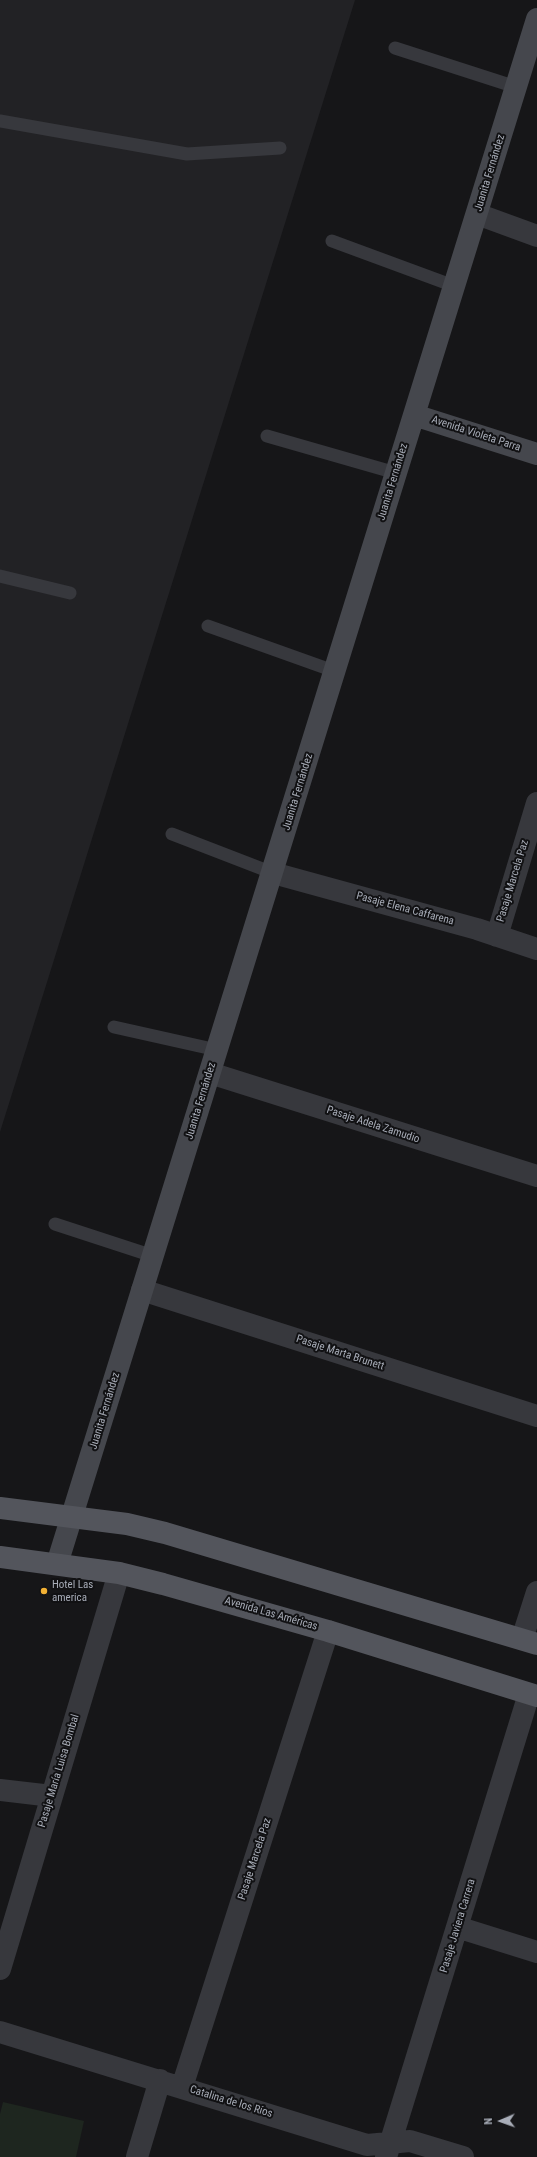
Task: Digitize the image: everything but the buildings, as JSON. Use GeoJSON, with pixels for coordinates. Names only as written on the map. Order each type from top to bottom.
{"type":"FeatureCollection","features":[{"type":"Feature","properties":{"kind":"main road"},"geometry":{"type":"LineString","coordinates":[[0,1508],[127,1524],[165,1533],[529,1642]]}},
{"type":"Feature","properties":{"kind":"main road","name":"Avenida Las Américas"},"geometry":{"type":"LineString","coordinates":[[0,1557],[119,1573],[328,1631],[533,1695]]}},
{"type":"Feature","properties":{"kind":"street","name":"Juanita Fernández"},"geometry":{"type":"LineString","coordinates":[[58,1564],[537,20]]}},
{"type":"Feature","properties":{"kind":"street"},"geometry":{"type":"LineString","coordinates":[[477,214],[537,236]]}},
{"type":"Feature","properties":{"kind":"street","name":"Avenida Violeta Parra"},"geometry":{"type":"LineString","coordinates":[[414,415],[537,454]]}},
{"type":"Feature","properties":{"kind":"street","name":"Pasaje Marcela Paz"},"geometry":{"type":"LineString","coordinates":[[497,936],[537,803]]}},
{"type":"Feature","properties":{"kind":"street","name":"Pasaje Elena Caffarena"},"geometry":{"type":"LineString","coordinates":[[273,873],[497,936],[537,949]]}},
{"type":"Feature","properties":{"kind":"street","name":"Pasaje Adela Zamudio"},"geometry":{"type":"LineString","coordinates":[[210,1073],[537,1176]]}},
{"type":"Feature","properties":{"kind":"street","name":"Pasaje Marta Brunett"},"geometry":{"type":"LineString","coordinates":[[142,1290],[537,1416]]}},
{"type":"Feature","properties":{"kind":"street","name":"Pasaje María Luisa Bombal"},"geometry":{"type":"LineString","coordinates":[[0,1969],[119,1573]]}},
{"type":"Feature","properties":{"kind":"street"},"geometry":{"type":"LineString","coordinates":[[529,1642],[537,1592]]}},
{"type":"Feature","properties":{"kind":"street","name":"Pasaje Marcela Paz"},"geometry":{"type":"LineString","coordinates":[[182,2087],[328,1631]]}},
{"type":"Feature","properties":{"kind":"street","name":"Pasaje Javiera Carrera"},"geometry":{"type":"LineString","coordinates":[[388,2150],[457,1927],[533,1695]]}},
{"type":"Feature","properties":{"kind":"street"},"geometry":{"type":"LineString","coordinates":[[0,1790],[52,1796]]}},
{"type":"Feature","properties":{"kind":"street"},"geometry":{"type":"LineString","coordinates":[[457,1927],[537,1952]]}},
{"type":"Feature","properties":{"kind":"street","name":"Catalina de los Ríos"},"geometry":{"type":"LineString","coordinates":[[0,2032],[160,2080],[367,2145],[388,2150],[410,2142],[463,2157]]}},
{"type":"Feature","properties":{"kind":"street"},"geometry":{"type":"LineString","coordinates":[[137,2157],[160,2080]]}},
{"type":"Feature","properties":{"kind":"lane"},"geometry":{"type":"LineString","coordinates":[[395,48],[516,87]]}},
{"type":"Feature","properties":{"kind":"lane"},"geometry":{"type":"LineString","coordinates":[[0,121],[187,154],[280,148]]}},
{"type":"Feature","properties":{"kind":"lane"},"geometry":{"type":"LineString","coordinates":[[332,241],[454,286]]}},
{"type":"Feature","properties":{"kind":"lane"},"geometry":{"type":"LineString","coordinates":[[268,436],[396,473]]}},
{"type":"Feature","properties":{"kind":"lane"},"geometry":{"type":"LineString","coordinates":[[0,576],[70,593]]}},
{"type":"Feature","properties":{"kind":"lane"},"geometry":{"type":"LineString","coordinates":[[208,626],[334,671]]}},
{"type":"Feature","properties":{"kind":"lane"},"geometry":{"type":"LineString","coordinates":[[172,834],[273,873]]}},
{"type":"Feature","properties":{"kind":"lane"},"geometry":{"type":"LineString","coordinates":[[114,1027],[217,1050]]}},
{"type":"Feature","properties":{"kind":"lane"},"geometry":{"type":"LineString","coordinates":[[55,1224],[153,1256]]}},
{"type":"Feature","properties":{"kind":"shaded area"},"geometry":{"type":"Polygon","coordinates":[[[0,0],[355,0],[0,1132],[0,0]]]}},
{"type":"Feature","properties":{"kind":"shaded area"},"geometry":{"type":"Polygon","coordinates":[[[3,2102],[84,2121],[76,2157],[0,2157],[0,2114],[3,2102]]]}},
{"type":"Feature","properties":{"kind":"place","name":"Hotel Las america"},"geometry":{"type":"Point","coordinates":[44,1591]}}]}
